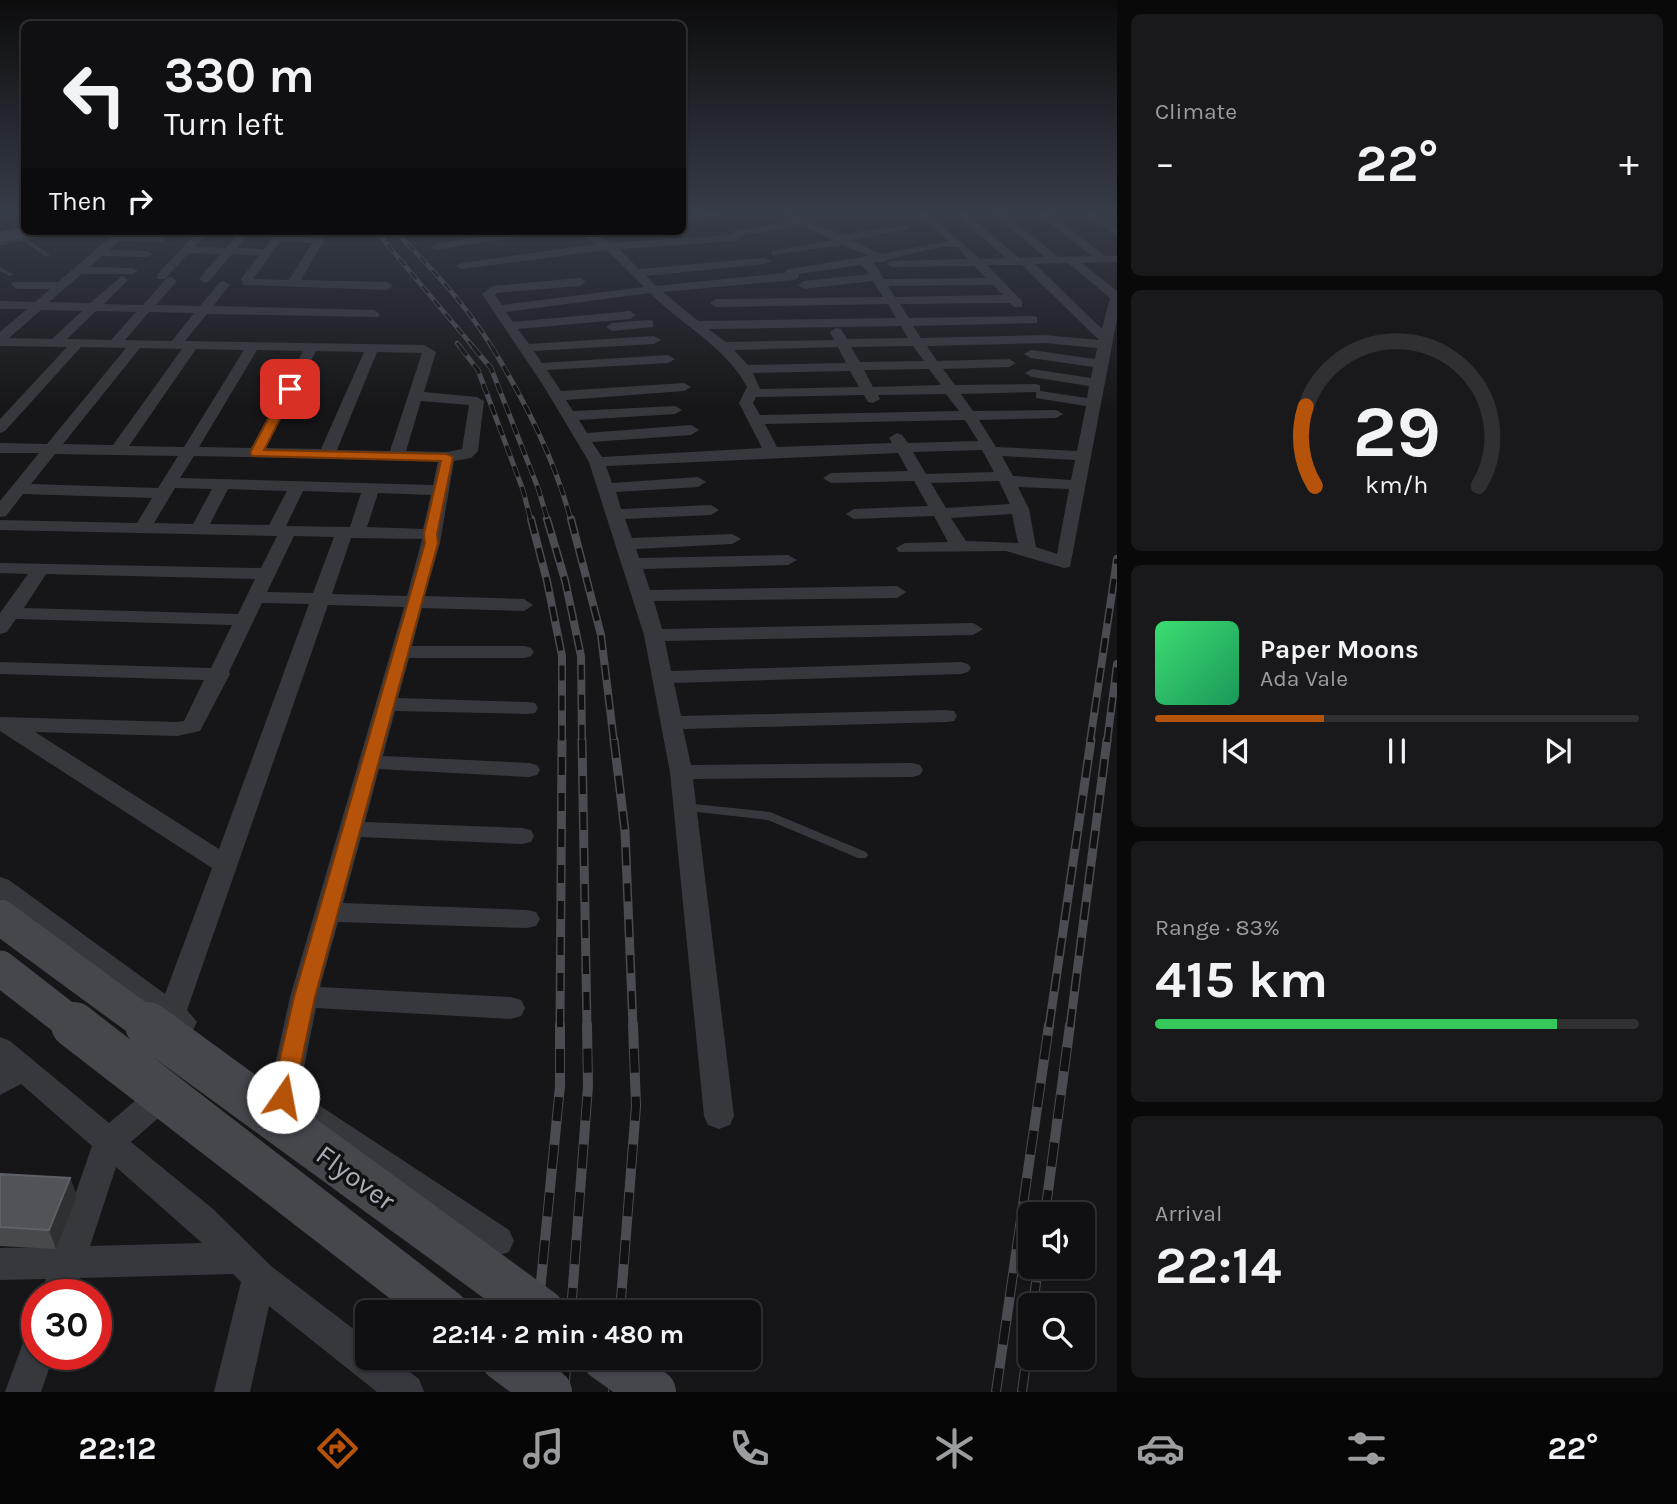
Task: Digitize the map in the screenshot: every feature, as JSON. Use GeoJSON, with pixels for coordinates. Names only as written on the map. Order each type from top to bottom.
{"type":"FeatureCollection","features":[{"type":"Feature","properties":{"kind":"main road","name":"Flyover"},"geometry":{"type":"LineString","coordinates":[[0,917],[526,1300]]}},
{"type":"Feature","properties":{"kind":"main road"},"geometry":{"type":"LineString","coordinates":[[0,968],[429,1300]]}},
{"type":"Feature","properties":{"kind":"main road"},"geometry":{"type":"LineString","coordinates":[[519,1370],[549,1392]]}},
{"type":"Feature","properties":{"kind":"main road"},"geometry":{"type":"LineString","coordinates":[[622,1370],[653,1392]]}},
{"type":"Feature","properties":{"kind":"street"},"geometry":{"type":"LineString","coordinates":[[4,345],[38,306],[69,279]]}},
{"type":"Feature","properties":{"kind":"street"},"geometry":{"type":"LineString","coordinates":[[55,343],[124,279]]}},
{"type":"Feature","properties":{"kind":"street"},"geometry":{"type":"LineString","coordinates":[[114,344],[146,308],[166,279]]}},
{"type":"Feature","properties":{"kind":"street"},"geometry":{"type":"LineString","coordinates":[[247,279],[246,281],[268,297],[316,310],[374,314]]}},
{"type":"Feature","properties":{"kind":"street"},"geometry":{"type":"LineString","coordinates":[[0,304],[202,309],[268,297],[293,284],[296,279]]}},
{"type":"Feature","properties":{"kind":"street"},"geometry":{"type":"LineString","coordinates":[[641,279],[671,307],[723,346],[744,369],[754,387],[747,403],[772,452]]}},
{"type":"Feature","properties":{"kind":"street"},"geometry":{"type":"LineString","coordinates":[[712,279],[736,300]]}},
{"type":"Feature","properties":{"kind":"street"},"geometry":{"type":"LineString","coordinates":[[548,287],[607,295],[717,283],[812,279]]}},
{"type":"Feature","properties":{"kind":"street"},"geometry":{"type":"LineString","coordinates":[[671,307],[736,300],[797,281],[812,279]]}},
{"type":"Feature","properties":{"kind":"street"},"geometry":{"type":"LineString","coordinates":[[877,279],[969,416],[1006,478],[1021,509],[1028,550]]}},
{"type":"Feature","properties":{"kind":"street"},"geometry":{"type":"LineString","coordinates":[[915,279],[931,282],[997,281],[1033,320],[1045,339]]}},
{"type":"Feature","properties":{"kind":"street"},"geometry":{"type":"LineString","coordinates":[[929,279],[976,340]]}},
{"type":"Feature","properties":{"kind":"street"},"geometry":{"type":"LineString","coordinates":[[1040,279],[1105,342]]}},
{"type":"Feature","properties":{"kind":"street"},"geometry":{"type":"LineString","coordinates":[[905,548],[1006,546],[1028,550],[1063,563],[1100,364],[1117,296],[1095,279]]}},
{"type":"Feature","properties":{"kind":"street"},"geometry":{"type":"LineString","coordinates":[[14,280],[61,286]]}},
{"type":"Feature","properties":{"kind":"street"},"geometry":{"type":"LineString","coordinates":[[580,282],[490,291],[488,294],[597,462],[654,635],[681,772],[719,1116]]}},
{"type":"Feature","properties":{"kind":"street"},"geometry":{"type":"LineString","coordinates":[[293,284],[316,310],[372,348],[429,351],[397,455]]}},
{"type":"Feature","properties":{"kind":"street"},"geometry":{"type":"LineString","coordinates":[[117,451],[184,344],[202,309],[224,285]]}},
{"type":"Feature","properties":{"kind":"street"},"geometry":{"type":"LineString","coordinates":[[4,345],[78,343],[243,346],[316,310],[387,286]]}},
{"type":"Feature","properties":{"kind":"street"},"geometry":{"type":"LineString","coordinates":[[548,287],[574,329]]}},
{"type":"Feature","properties":{"kind":"street"},"geometry":{"type":"LineString","coordinates":[[142,528],[188,452],[268,297]]}},
{"type":"Feature","properties":{"kind":"street"},"geometry":{"type":"LineString","coordinates":[[705,304],[1013,299]]}},
{"type":"Feature","properties":{"kind":"street"},"geometry":{"type":"LineString","coordinates":[[819,303],[960,547]]}},
{"type":"Feature","properties":{"kind":"street"},"geometry":{"type":"LineString","coordinates":[[256,453],[316,310]]}},
{"type":"Feature","properties":{"kind":"street"},"geometry":{"type":"LineString","coordinates":[[574,329],[630,315]]}},
{"type":"Feature","properties":{"kind":"street"},"geometry":{"type":"LineString","coordinates":[[698,325],[1033,320]]}},
{"type":"Feature","properties":{"kind":"street"},"geometry":{"type":"LineString","coordinates":[[510,327],[574,329],[648,324]]}},
{"type":"Feature","properties":{"kind":"street"},"geometry":{"type":"LineString","coordinates":[[723,346],[916,340],[1045,339],[1105,342]]}},
{"type":"Feature","properties":{"kind":"street"},"geometry":{"type":"LineString","coordinates":[[525,348],[654,341]]}},
{"type":"Feature","properties":{"kind":"street"},"geometry":{"type":"LineString","coordinates":[[0,428],[78,343]]}},
{"type":"Feature","properties":{"kind":"street"},"geometry":{"type":"LineString","coordinates":[[0,512],[136,344]]}},
{"type":"Feature","properties":{"kind":"street"},"geometry":{"type":"LineString","coordinates":[[327,454],[372,348]]}},
{"type":"Feature","properties":{"kind":"street"},"geometry":{"type":"LineString","coordinates":[[1031,354],[1100,364]]}},
{"type":"Feature","properties":{"kind":"street"},"geometry":{"type":"LineString","coordinates":[[537,367],[668,359]]}},
{"type":"Feature","properties":{"kind":"street"},"geometry":{"type":"LineString","coordinates":[[600,363],[611,385]]}},
{"type":"Feature","properties":{"kind":"street"},"geometry":{"type":"LineString","coordinates":[[744,369],[1009,363]]}},
{"type":"Feature","properties":{"kind":"street"},"geometry":{"type":"LineString","coordinates":[[753,393],[1097,383]]}},
{"type":"Feature","properties":{"kind":"street"},"geometry":{"type":"LineString","coordinates":[[1036,386],[1094,403]]}},
{"type":"Feature","properties":{"kind":"street"},"geometry":{"type":"LineString","coordinates":[[556,396],[684,387]]}},
{"type":"Feature","properties":{"kind":"street"},"geometry":{"type":"LineString","coordinates":[[0,447],[447,457],[465,455],[470,451],[477,401],[415,396]]}},
{"type":"Feature","properties":{"kind":"street"},"geometry":{"type":"LineString","coordinates":[[569,416],[675,410]]}},
{"type":"Feature","properties":{"kind":"street"},"geometry":{"type":"LineString","coordinates":[[754,420],[1056,414]]}},
{"type":"Feature","properties":{"kind":"street"},"geometry":{"type":"LineString","coordinates":[[582,438],[691,430]]}},
{"type":"Feature","properties":{"kind":"street"},"geometry":{"type":"LineString","coordinates":[[597,462],[903,448],[989,448],[1084,456]]}},
{"type":"Feature","properties":{"kind":"street"},"geometry":{"type":"LineString","coordinates":[[283,1097],[304,997],[431,543],[447,457]]}},
{"type":"Feature","properties":{"kind":"street"},"geometry":{"type":"LineString","coordinates":[[831,478],[1006,478],[1079,485]]}},
{"type":"Feature","properties":{"kind":"street"},"geometry":{"type":"LineString","coordinates":[[606,488],[698,482]]}},
{"type":"Feature","properties":{"kind":"street"},"geometry":{"type":"LineString","coordinates":[[18,489],[222,485],[441,490]]}},
{"type":"Feature","properties":{"kind":"street"},"geometry":{"type":"LineString","coordinates":[[199,529],[222,485]]}},
{"type":"Feature","properties":{"kind":"street"},"geometry":{"type":"LineString","coordinates":[[4,724],[188,728],[196,723],[267,574],[297,487]]}},
{"type":"Feature","properties":{"kind":"street"},"geometry":{"type":"LineString","coordinates":[[172,1014],[320,599],[371,488]]}},
{"type":"Feature","properties":{"kind":"street"},"geometry":{"type":"LineString","coordinates":[[854,514],[1021,509]]}},
{"type":"Feature","properties":{"kind":"street"},"geometry":{"type":"LineString","coordinates":[[615,514],[711,510]]}},
{"type":"Feature","properties":{"kind":"street"},"geometry":{"type":"LineString","coordinates":[[0,525],[431,534]]}},
{"type":"Feature","properties":{"kind":"street"},"geometry":{"type":"LineString","coordinates":[[625,544],[732,539]]}},
{"type":"Feature","properties":{"kind":"street"},"geometry":{"type":"LineString","coordinates":[[632,565],[788,560]]}},
{"type":"Feature","properties":{"kind":"street"},"geometry":{"type":"LineString","coordinates":[[0,568],[267,574]]}},
{"type":"Feature","properties":{"kind":"street"},"geometry":{"type":"LineString","coordinates":[[5,620],[41,569]]}},
{"type":"Feature","properties":{"kind":"street"},"geometry":{"type":"LineString","coordinates":[[643,596],[897,592]]}},
{"type":"Feature","properties":{"kind":"street"},"geometry":{"type":"LineString","coordinates":[[256,597],[524,605]]}},
{"type":"Feature","properties":{"kind":"street"},"geometry":{"type":"LineString","coordinates":[[5,620],[245,620]]}},
{"type":"Feature","properties":{"kind":"street"},"geometry":{"type":"LineString","coordinates":[[654,635],[973,629]]}},
{"type":"Feature","properties":{"kind":"street"},"geometry":{"type":"LineString","coordinates":[[402,652],[524,652]]}},
{"type":"Feature","properties":{"kind":"street"},"geometry":{"type":"LineString","coordinates":[[0,667],[220,674]]}},
{"type":"Feature","properties":{"kind":"street"},"geometry":{"type":"LineString","coordinates":[[662,677],[961,668]]}},
{"type":"Feature","properties":{"kind":"street"},"geometry":{"type":"LineString","coordinates":[[387,704],[527,708]]}},
{"type":"Feature","properties":{"kind":"street"},"geometry":{"type":"LineString","coordinates":[[671,723],[946,716]]}},
{"type":"Feature","properties":{"kind":"street"},"geometry":{"type":"LineString","coordinates":[[4,724],[227,866]]}},
{"type":"Feature","properties":{"kind":"street"},"geometry":{"type":"LineString","coordinates":[[371,762],[529,770]]}},
{"type":"Feature","properties":{"kind":"street"},"geometry":{"type":"LineString","coordinates":[[681,772],[912,770]]}},
{"type":"Feature","properties":{"kind":"street"},"geometry":{"type":"LineString","coordinates":[[351,830],[522,836]]}},
{"type":"Feature","properties":{"kind":"street"},"geometry":{"type":"LineString","coordinates":[[0,886],[283,1097],[497,1241]]}},
{"type":"Feature","properties":{"kind":"street"},"geometry":{"type":"LineString","coordinates":[[329,912],[527,919]]}},
{"type":"Feature","properties":{"kind":"street"},"geometry":{"type":"LineString","coordinates":[[304,997],[511,1008]]}},
{"type":"Feature","properties":{"kind":"street"},"geometry":{"type":"LineString","coordinates":[[62,1279],[109,1142],[217,1048]]}},
{"type":"Feature","properties":{"kind":"street"},"geometry":{"type":"LineString","coordinates":[[7,1067],[109,1142],[201,1220],[249,1268],[406,1392]]}},
{"type":"Feature","properties":{"kind":"street"},"geometry":{"type":"LineString","coordinates":[[0,1264],[68,1262],[249,1268]]}},
{"type":"Feature","properties":{"kind":"street"},"geometry":{"type":"LineString","coordinates":[[232,1392],[249,1268]]}},
{"type":"Feature","properties":{"kind":"street"},"geometry":{"type":"LineString","coordinates":[[23,1392],[31,1370]]}},
{"type":"Feature","properties":{"kind":"lane"},"geometry":{"type":"LineString","coordinates":[[684,807],[770,816],[862,855]]}},
{"type":"Feature","properties":{"kind":"building"},"geometry":{"type":"Polygon","coordinates":[[[0,1174],[70,1178],[49,1230],[0,1227],[0,1174]]]}},
{"type":"Feature","properties":{"kind":"railway"},"geometry":{"type":"LineString","coordinates":[[416,279],[475,349]]}},
{"type":"Feature","properties":{"kind":"railway"},"geometry":{"type":"LineString","coordinates":[[440,279],[493,349]]}},
{"type":"Feature","properties":{"kind":"railway"},"geometry":{"type":"LineString","coordinates":[[457,343],[462,349]]}},
{"type":"Feature","properties":{"kind":"railway"},"geometry":{"type":"LineString","coordinates":[[460,347],[478,370],[523,490],[531,521]]}},
{"type":"Feature","properties":{"kind":"railway"},"geometry":{"type":"LineString","coordinates":[[473,347],[491,368],[538,488],[548,521]]}},
{"type":"Feature","properties":{"kind":"railway"},"geometry":{"type":"LineString","coordinates":[[492,347],[538,431],[557,475],[571,521]]}},
{"type":"Feature","properties":{"kind":"railway"},"geometry":{"type":"LineString","coordinates":[[531,519],[562,656],[562,740]]}},
{"type":"Feature","properties":{"kind":"railway"},"geometry":{"type":"LineString","coordinates":[[547,519],[565,580],[581,656],[582,742]]}},
{"type":"Feature","properties":{"kind":"railway"},"geometry":{"type":"LineString","coordinates":[[571,519],[601,635],[614,742]]}},
{"type":"Feature","properties":{"kind":"railway"},"geometry":{"type":"LineString","coordinates":[[1090,742],[1117,559]]}},
{"type":"Feature","properties":{"kind":"railway"},"geometry":{"type":"LineString","coordinates":[[1107,742],[1117,664]]}},
{"type":"Feature","properties":{"kind":"railway"},"geometry":{"type":"LineString","coordinates":[[560,1027],[562,740]]}},
{"type":"Feature","properties":{"kind":"railway"},"geometry":{"type":"LineString","coordinates":[[582,740],[587,1027]]}},
{"type":"Feature","properties":{"kind":"railway"},"geometry":{"type":"LineString","coordinates":[[614,740],[625,831],[633,1027]]}},
{"type":"Feature","properties":{"kind":"railway"},"geometry":{"type":"LineString","coordinates":[[1049,1027],[1091,740]]}},
{"type":"Feature","properties":{"kind":"railway"},"geometry":{"type":"LineString","coordinates":[[1070,1027],[1107,740]]}},
{"type":"Feature","properties":{"kind":"railway"},"geometry":{"type":"LineString","coordinates":[[572,1300],[588,1086],[587,1025]]}},
{"type":"Feature","properties":{"kind":"railway"},"geometry":{"type":"LineString","coordinates":[[621,1300],[636,1106],[633,1025]]}},
{"type":"Feature","properties":{"kind":"railway"},"geometry":{"type":"LineString","coordinates":[[996,1392],[1049,1025]]}},
{"type":"Feature","properties":{"kind":"railway"},"geometry":{"type":"LineString","coordinates":[[1047,1202],[1070,1025]]}},
{"type":"Feature","properties":{"kind":"railway"},"geometry":{"type":"LineString","coordinates":[[539,1300],[560,1086],[560,1027]]}},
{"type":"Feature","properties":{"kind":"railway"},"geometry":{"type":"LineString","coordinates":[[1035,1293],[1036,1279]]}},
{"type":"Feature","properties":{"kind":"railway"},"geometry":{"type":"LineString","coordinates":[[529,1392],[532,1370]]}},
{"type":"Feature","properties":{"kind":"railway"},"geometry":{"type":"LineString","coordinates":[[564,1392],[566,1370]]}},
{"type":"Feature","properties":{"kind":"railway"},"geometry":{"type":"LineString","coordinates":[[613,1392],[615,1370]]}},
{"type":"Feature","properties":{"kind":"railway"},"geometry":{"type":"LineString","coordinates":[[1022,1392],[1025,1370]]}},
{"type":"Feature","properties":{"kind":"route"},"geometry":{"type":"LineString","coordinates":[[283,1097],[304,997],[431,543],[447,457],[256,453],[290,389]]}}]}
